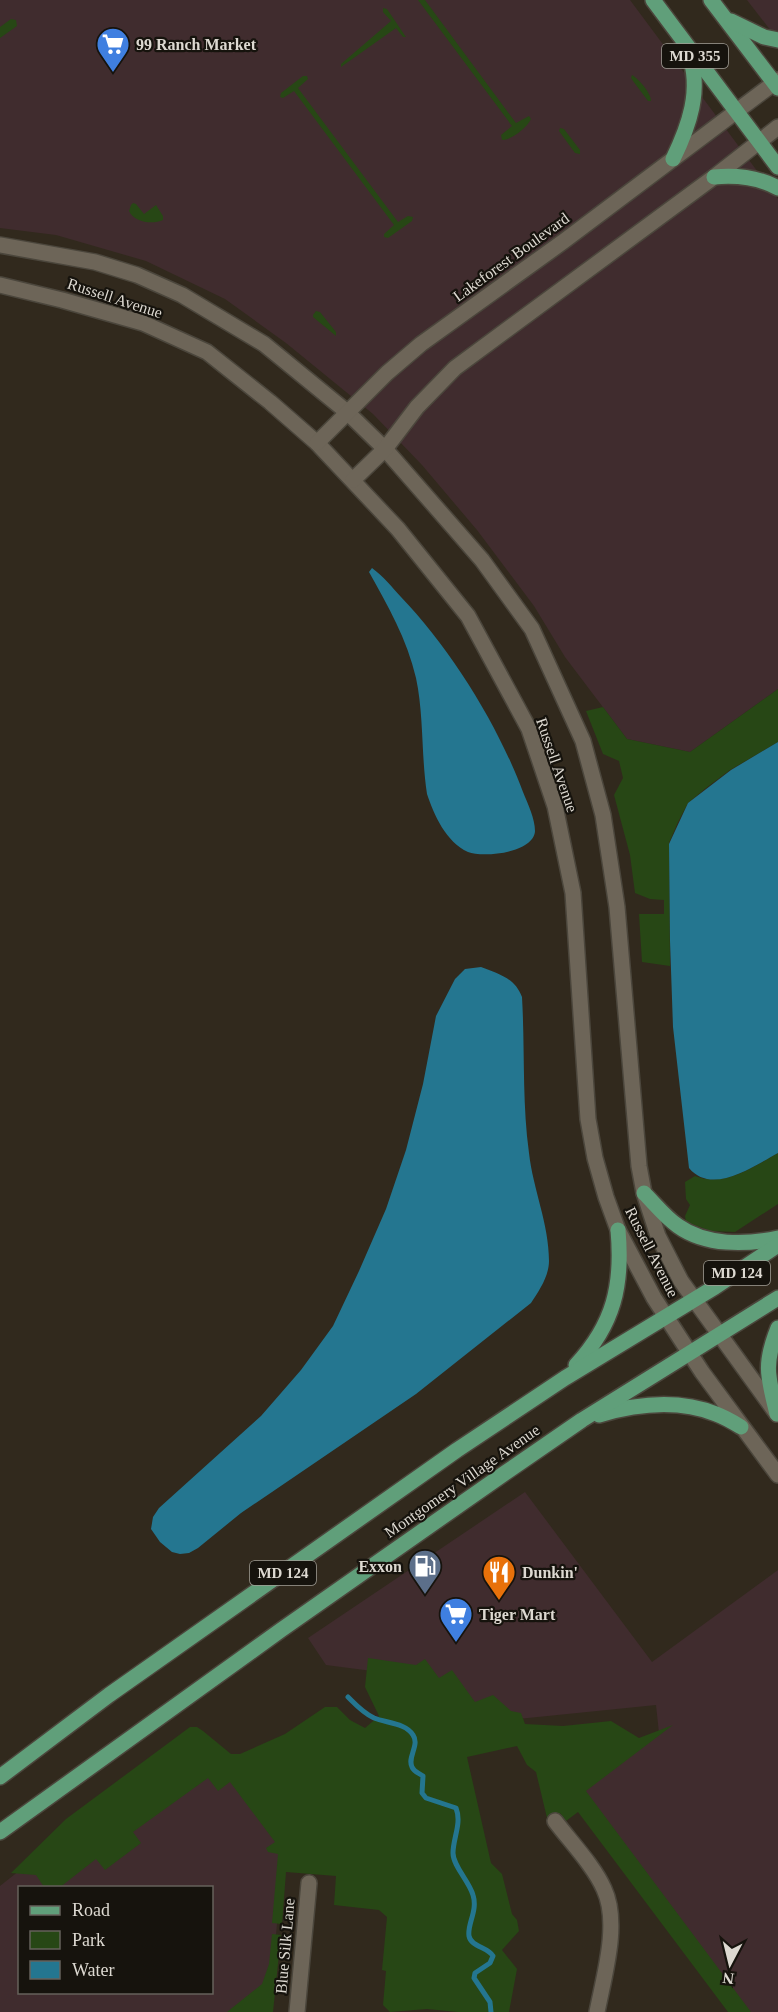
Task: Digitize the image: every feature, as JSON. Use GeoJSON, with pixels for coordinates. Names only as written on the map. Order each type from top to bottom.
{"type":"FeatureCollection","features":[{"type":"Feature","properties":{"kind":"main road","name":"MD 355"},"geometry":{"type":"LineString","coordinates":[[653,0],[778,167]]}},
{"type":"Feature","properties":{"kind":"main road","name":"MD 355"},"geometry":{"type":"LineString","coordinates":[[711,0],[777,83]]}},
{"type":"Feature","properties":{"kind":"main road"},"geometry":{"type":"LineString","coordinates":[[724,17],[743,29],[778,40]]}},
{"type":"Feature","properties":{"kind":"main road"},"geometry":{"type":"LineString","coordinates":[[673,159],[686,133],[692,112],[693,65],[685,43]]}},
{"type":"Feature","properties":{"kind":"main road"},"geometry":{"type":"LineString","coordinates":[[714,177],[734,176],[756,179],[778,188]]}},
{"type":"Feature","properties":{"kind":"main road"},"geometry":{"type":"LineString","coordinates":[[644,1194],[677,1226],[708,1240],[731,1242],[778,1238]]}},
{"type":"Feature","properties":{"kind":"main road"},"geometry":{"type":"LineString","coordinates":[[565,1378],[589,1351],[613,1306],[620,1257],[618,1230]]}},
{"type":"Feature","properties":{"kind":"main road","name":"Montgomery Village Avenue"},"geometry":{"type":"LineString","coordinates":[[0,1778],[109,1695],[447,1457],[565,1378],[695,1299],[778,1245]]}},
{"type":"Feature","properties":{"kind":"main road","name":"Montgomery Village Avenue"},"geometry":{"type":"LineString","coordinates":[[0,1832],[281,1630],[582,1420],[778,1298]]}},
{"type":"Feature","properties":{"kind":"main road"},"geometry":{"type":"LineString","coordinates":[[778,1328],[768,1362],[769,1382],[778,1414]]}},
{"type":"Feature","properties":{"kind":"main road"},"geometry":{"type":"LineString","coordinates":[[582,1420],[618,1410],[650,1405],[683,1405],[715,1413],[741,1427]]}},
{"type":"Feature","properties":{"kind":"street","name":"Lakeforest Boulevard"},"geometry":{"type":"LineString","coordinates":[[317,443],[387,373],[421,344],[777,83]]}},
{"type":"Feature","properties":{"kind":"street"},"geometry":{"type":"LineString","coordinates":[[353,480],[385,449],[417,407],[455,368],[714,177],[778,127]]}},
{"type":"Feature","properties":{"kind":"street","name":"Russell Avenue"},"geometry":{"type":"LineString","coordinates":[[0,245],[95,262],[137,275],[182,295],[264,344],[347,412],[385,449],[483,560],[532,629],[583,741],[603,815],[617,907],[635,1126],[644,1194],[662,1244],[681,1281],[778,1414]]}},
{"type":"Feature","properties":{"kind":"street","name":"Russell Avenue"},"geometry":{"type":"LineString","coordinates":[[0,285],[142,323],[207,352],[317,443],[398,529],[468,616],[529,729],[555,806],[568,869],[577,942],[588,1119],[595,1158],[606,1197],[618,1230],[654,1298],[741,1427],[778,1475]]}},
{"type":"Feature","properties":{"kind":"street"},"geometry":{"type":"LineString","coordinates":[[555,1821],[598,1878],[607,1900],[610,1922],[609,1941],[597,2012]]}},
{"type":"Feature","properties":{"kind":"street","name":"Blue Silk Lane"},"geometry":{"type":"LineString","coordinates":[[297,2012],[309,1883]]}},
{"type":"Feature","properties":{"kind":"shaded area"},"geometry":{"type":"Polygon","coordinates":[[[0,0],[630,0],[778,199],[778,689],[690,752],[627,739],[565,657],[534,606],[477,530],[422,465],[373,414],[286,343],[225,299],[146,261],[56,235],[0,228],[0,0]]]}},
{"type":"Feature","properties":{"kind":"shaded area"},"geometry":{"type":"Polygon","coordinates":[[[747,0],[778,0],[778,40],[747,0]]]}},
{"type":"Feature","properties":{"kind":"shaded area"},"geometry":{"type":"Polygon","coordinates":[[[525,1492],[652,1662],[778,1570],[778,2012],[740,2012],[577,1794],[659,1733],[656,1705],[469,1724],[434,1679],[326,1665],[308,1638],[525,1492]]]}},
{"type":"Feature","properties":{"kind":"shaded area"},"geometry":{"type":"Polygon","coordinates":[[[197,1730],[284,1846],[269,2012],[0,2012],[0,1886],[197,1730]]]}},
{"type":"Feature","properties":{"kind":"green space"},"geometry":{"type":"Polygon","coordinates":[[[418,0],[425,0],[516,123],[529,116],[531,119],[518,133],[502,140],[501,135],[512,126],[418,0]]]}},
{"type":"Feature","properties":{"kind":"green space"},"geometry":{"type":"Polygon","coordinates":[[[383,8],[387,9],[406,37],[403,37],[396,28],[341,67],[341,64],[391,21],[383,12],[383,8]]]}},
{"type":"Feature","properties":{"kind":"green space"},"geometry":{"type":"Polygon","coordinates":[[[11,19],[16,20],[17,26],[0,38],[0,27],[11,19]]]}},
{"type":"Feature","properties":{"kind":"green space"},"geometry":{"type":"Polygon","coordinates":[[[632,75],[644,86],[651,101],[648,101],[633,81],[632,75]]]}},
{"type":"Feature","properties":{"kind":"green space"},"geometry":{"type":"Polygon","coordinates":[[[303,76],[307,76],[308,79],[298,88],[398,222],[408,216],[413,217],[412,221],[388,238],[384,237],[384,234],[394,225],[294,91],[283,98],[280,97],[281,93],[303,76]]]}},
{"type":"Feature","properties":{"kind":"green space"},"geometry":{"type":"Polygon","coordinates":[[[560,128],[564,129],[580,150],[580,154],[575,153],[559,131],[560,128]]]}},
{"type":"Feature","properties":{"kind":"green space"},"geometry":{"type":"Polygon","coordinates":[[[133,203],[144,214],[156,205],[163,220],[149,222],[135,218],[129,211],[133,203]]]}},
{"type":"Feature","properties":{"kind":"green space"},"geometry":{"type":"Polygon","coordinates":[[[316,311],[320,312],[336,332],[336,336],[313,317],[316,311]]]}},
{"type":"Feature","properties":{"kind":"green space"},"geometry":{"type":"Polygon","coordinates":[[[778,689],[778,742],[730,770],[706,788],[688,803],[678,822],[669,843],[670,966],[642,962],[639,914],[664,914],[664,900],[650,899],[635,893],[630,855],[614,795],[623,778],[619,761],[603,754],[586,711],[603,707],[627,739],[690,752],[778,689]]]}},
{"type":"Feature","properties":{"kind":"green space"},"geometry":{"type":"Polygon","coordinates":[[[778,1153],[778,1204],[735,1232],[711,1231],[686,1222],[685,1216],[690,1205],[686,1199],[685,1182],[695,1176],[706,1179],[727,1178],[748,1170],[778,1153]]]}},
{"type":"Feature","properties":{"kind":"green space"},"geometry":{"type":"Polygon","coordinates":[[[368,1658],[416,1665],[425,1659],[439,1678],[452,1670],[475,1702],[493,1695],[511,1711],[521,1713],[525,1724],[563,1726],[611,1721],[639,1738],[673,1725],[586,1791],[751,2012],[728,2012],[578,1812],[566,1821],[560,1813],[548,1822],[536,1772],[527,1765],[517,1746],[467,1757],[491,1863],[502,1874],[512,1914],[517,1920],[519,1931],[502,1950],[517,1969],[509,2012],[458,2012],[427,2009],[390,2012],[383,2005],[386,1971],[382,1970],[387,1917],[379,1910],[334,1905],[336,1876],[286,1872],[282,1924],[272,1923],[278,1854],[268,1852],[266,1848],[275,1842],[230,1782],[218,1791],[208,1778],[133,1832],[141,1843],[105,1870],[96,1859],[62,1886],[43,1886],[36,1875],[11,1873],[66,1819],[190,1727],[197,1727],[231,1754],[240,1754],[285,1734],[325,1707],[337,1707],[350,1720],[365,1728],[379,1716],[365,1687],[368,1658]]]}},
{"type":"Feature","properties":{"kind":"green space"},"geometry":{"type":"Polygon","coordinates":[[[272,1934],[281,1935],[273,2012],[227,2012],[262,1984],[269,1964],[272,1934]]]}},
{"type":"Feature","properties":{"kind":"water"},"geometry":{"type":"Polygon","coordinates":[[[372,568],[391,586],[438,640],[487,715],[513,767],[533,817],[535,831],[532,838],[517,849],[496,854],[468,852],[453,842],[437,819],[427,794],[416,678],[402,636],[369,572],[372,568]]]}},
{"type":"Feature","properties":{"kind":"water"},"geometry":{"type":"Polygon","coordinates":[[[778,742],[778,1153],[733,1176],[709,1179],[698,1176],[689,1168],[673,1027],[669,844],[688,803],[731,770],[778,742]]]}},
{"type":"Feature","properties":{"kind":"water"},"geometry":{"type":"Polygon","coordinates":[[[481,967],[511,981],[522,997],[527,1134],[531,1166],[548,1247],[549,1267],[543,1283],[531,1303],[416,1394],[241,1513],[198,1548],[189,1553],[172,1552],[160,1542],[151,1529],[153,1517],[159,1508],[261,1416],[301,1370],[333,1326],[386,1209],[406,1150],[423,1084],[436,1016],[455,979],[465,969],[481,967]]]}},
{"type":"Feature","properties":{"kind":"waterway"},"geometry":{"type":"LineString","coordinates":[[348,1697],[370,1716],[410,1731],[415,1739],[411,1763],[414,1770],[423,1776],[422,1793],[426,1798],[456,1808],[458,1825],[453,1853],[474,1901],[469,1936],[470,1940],[493,1956],[490,1963],[475,1973],[474,1978],[490,2002],[491,2012]]}},
{"type":"Feature","properties":{"kind":"place","name":"99 Ranch Market"},"geometry":{"type":"Point","coordinates":[113,73]}},
{"type":"Feature","properties":{"kind":"place","name":"Exxon"},"geometry":{"type":"Point","coordinates":[425,1595]}},
{"type":"Feature","properties":{"kind":"place","name":"Dunkin'"},"geometry":{"type":"Point","coordinates":[499,1601]}},
{"type":"Feature","properties":{"kind":"place","name":"Tiger Mart"},"geometry":{"type":"Point","coordinates":[456,1643]}}]}
